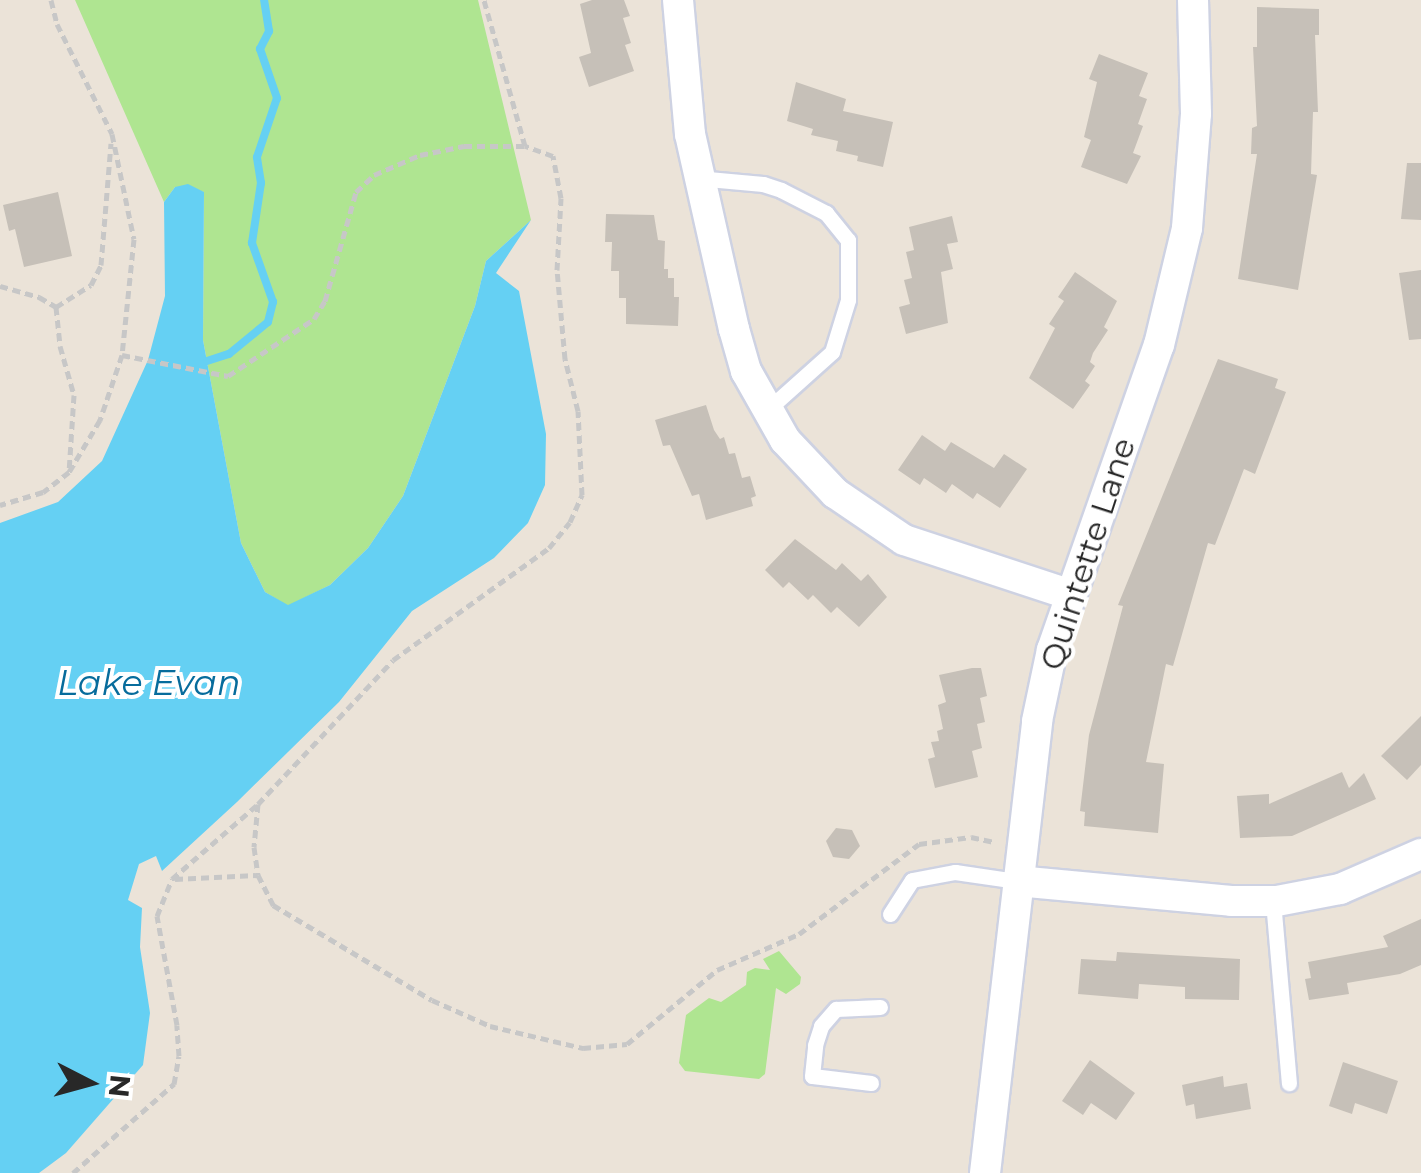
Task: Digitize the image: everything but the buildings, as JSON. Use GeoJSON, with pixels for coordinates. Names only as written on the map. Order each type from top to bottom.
{"type":"FeatureCollection","features":[{"type":"Feature","properties":{"kind":"street"},"geometry":{"type":"LineString","coordinates":[[678,0],[698,178],[742,357],[766,411],[806,466],[862,516],[904,540],[1068,594]]}},
{"type":"Feature","properties":{"kind":"street","name":"Quintette Lane"},"geometry":{"type":"LineString","coordinates":[[985,1173],[1037,721],[1068,594],[1179,275],[1196,114],[1193,0]]}},
{"type":"Feature","properties":{"kind":"street"},"geometry":{"type":"LineString","coordinates":[[1017,881],[1231,901],[1273,901],[1340,890],[1421,854]]}},
{"type":"Feature","properties":{"kind":"lane"},"geometry":{"type":"LineString","coordinates":[[698,178],[763,184],[782,190],[826,213],[848,240],[848,300],[832,352],[766,411]]}},
{"type":"Feature","properties":{"kind":"lane"},"geometry":{"type":"LineString","coordinates":[[890,914],[912,880],[955,872],[1017,881]]}},
{"type":"Feature","properties":{"kind":"lane"},"geometry":{"type":"LineString","coordinates":[[1273,901],[1289,1083]]}},
{"type":"Feature","properties":{"kind":"lane"},"geometry":{"type":"LineString","coordinates":[[872,1083],[812,1076],[815,1045],[821,1026],[836,1009],[880,1007]]}},
{"type":"Feature","properties":{"kind":"path"},"geometry":{"type":"LineString","coordinates":[[0,506],[43,492],[69,472],[100,420],[122,355],[134,238],[112,134],[57,24],[51,0]]}},
{"type":"Feature","properties":{"kind":"path"},"geometry":{"type":"LineString","coordinates":[[484,0],[524,146]]}},
{"type":"Feature","properties":{"kind":"path"},"geometry":{"type":"LineString","coordinates":[[56,307],[91,285],[101,265],[112,134]]}},
{"type":"Feature","properties":{"kind":"path"},"geometry":{"type":"LineString","coordinates":[[74,1173],[174,1084],[179,1056],[177,1025],[157,916],[172,879],[258,804],[393,660],[549,548],[570,522],[582,494],[578,411],[565,358],[557,270],[561,198],[553,156],[524,146],[449,149],[420,155],[374,175],[356,192],[325,301],[314,319],[228,376],[122,355]]}},
{"type":"Feature","properties":{"kind":"path"},"geometry":{"type":"LineString","coordinates":[[0,286],[40,297],[56,307]]}},
{"type":"Feature","properties":{"kind":"path"},"geometry":{"type":"LineString","coordinates":[[56,307],[60,346],[74,395],[69,472]]}},
{"type":"Feature","properties":{"kind":"path"},"geometry":{"type":"LineString","coordinates":[[258,804],[254,847],[258,875],[274,906],[432,1000],[490,1026],[582,1048],[626,1044],[717,970],[799,934],[919,844],[971,837],[998,843]]}},
{"type":"Feature","properties":{"kind":"path"},"geometry":{"type":"LineString","coordinates":[[172,879],[258,875]]}},
{"type":"Feature","properties":{"kind":"green space"},"geometry":{"type":"Polygon","coordinates":[[[75,0],[478,0],[531,220],[486,261],[475,306],[403,496],[368,548],[330,585],[288,606],[265,592],[241,543],[203,340],[204,192],[175,187],[164,202],[75,0]]]}},
{"type":"Feature","properties":{"kind":"green space"},"geometry":{"type":"Polygon","coordinates":[[[779,951],[801,977],[800,984],[786,994],[776,988],[765,1074],[759,1079],[685,1071],[679,1063],[686,1015],[709,998],[721,1002],[746,985],[747,972],[755,968],[770,970],[763,959],[779,951]]]}},
{"type":"Feature","properties":{"kind":"water","name":"Lake Evan"},"geometry":{"type":"Polygon","coordinates":[[[188,184],[204,192],[203,340],[241,543],[265,592],[288,605],[330,585],[368,548],[403,496],[475,306],[486,261],[531,220],[496,273],[519,291],[546,434],[545,485],[528,523],[494,558],[412,611],[339,702],[237,802],[162,871],[156,856],[139,864],[128,900],[142,908],[140,947],[150,1013],[143,1065],[66,1153],[39,1173],[0,1173],[0,523],[58,502],[102,461],[148,360],[165,296],[164,202],[175,187],[188,184]]]}},
{"type":"Feature","properties":{"kind":"waterway"},"geometry":{"type":"LineString","coordinates":[[207,361],[229,354],[268,322],[273,302],[252,243],[261,183],[257,157],[277,98],[260,49],[269,31],[264,0]]}}]}
